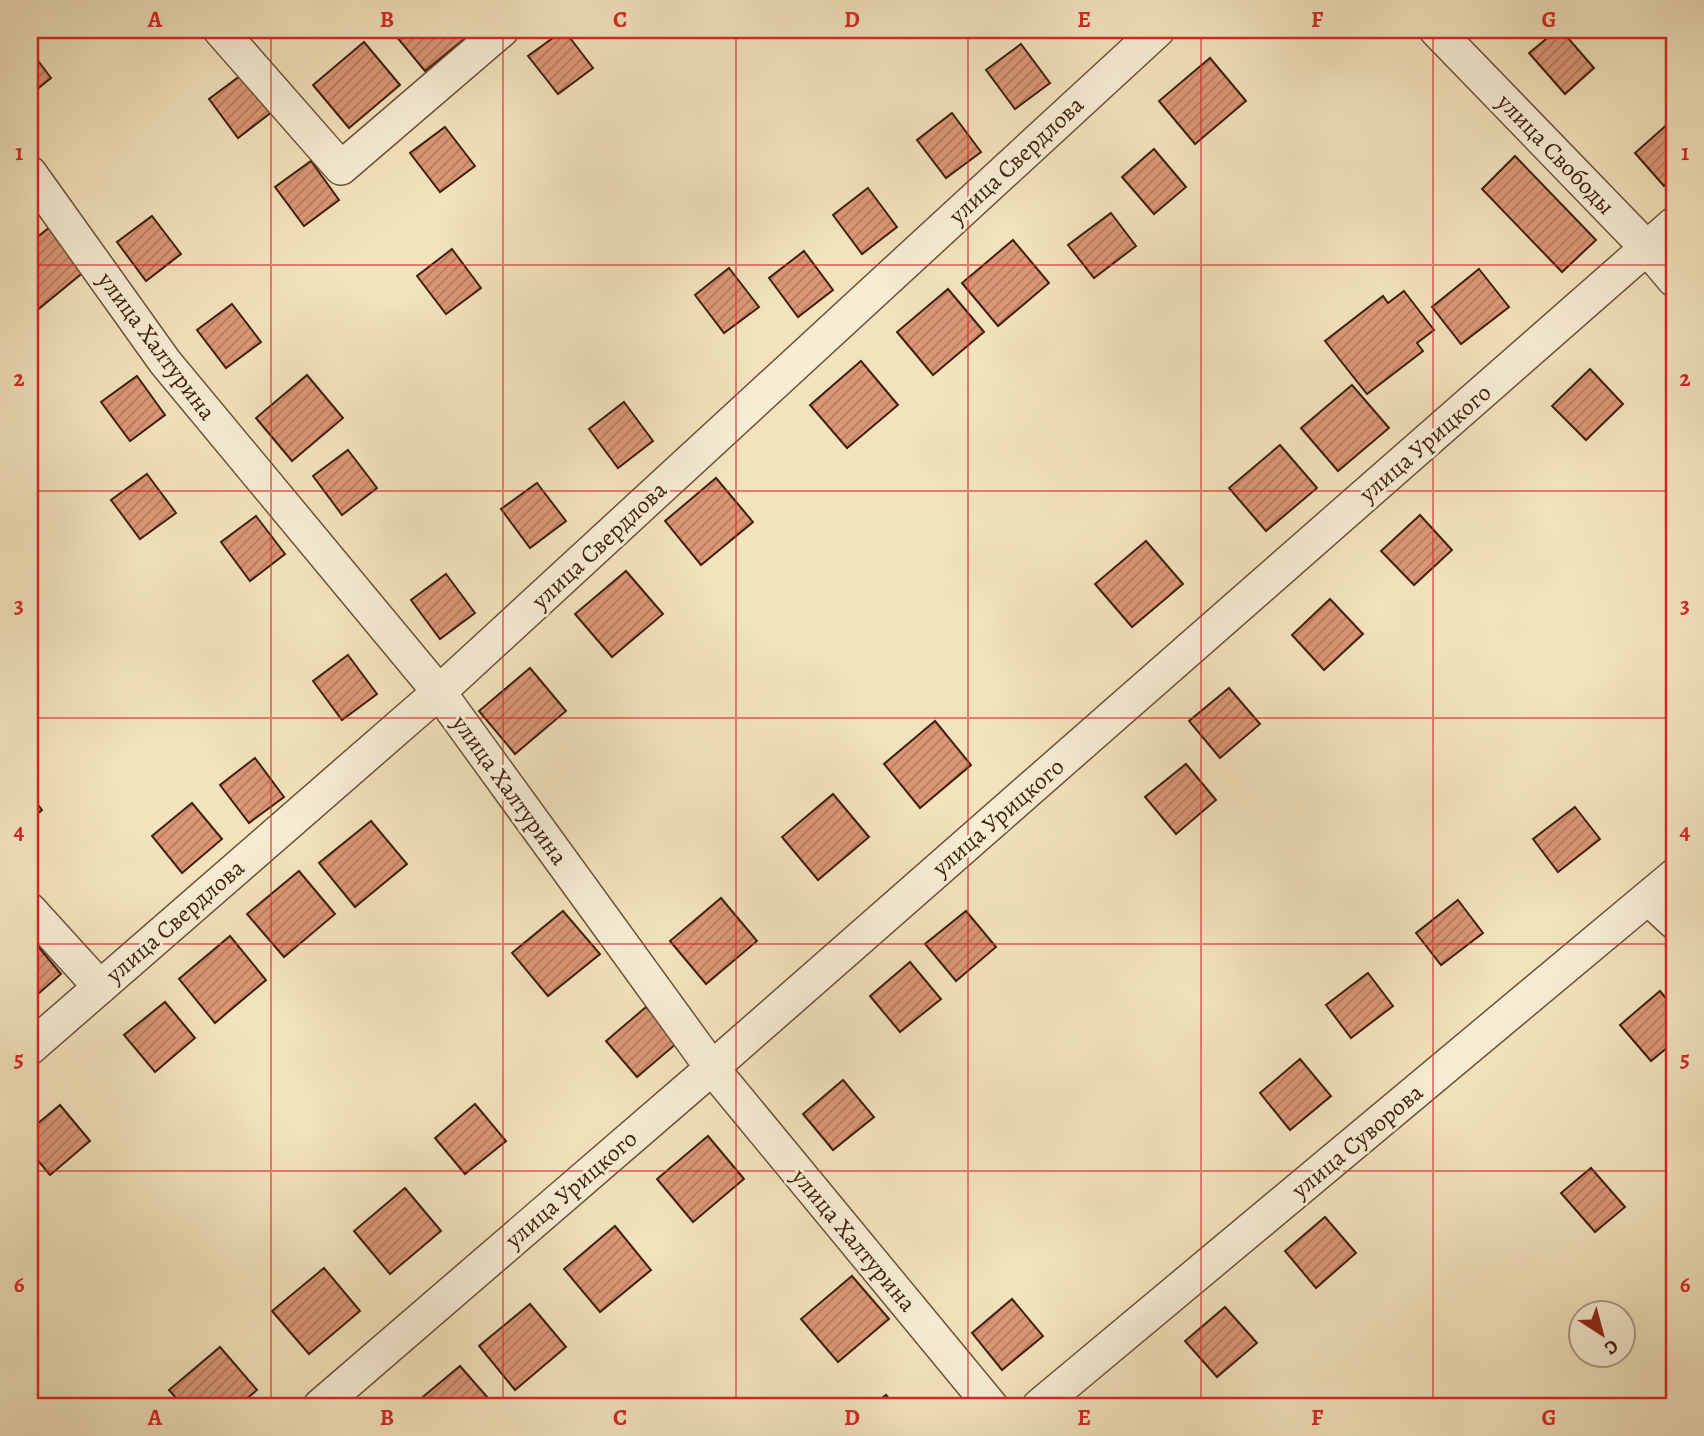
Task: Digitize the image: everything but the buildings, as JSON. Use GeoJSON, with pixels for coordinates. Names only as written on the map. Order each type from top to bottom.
{"type":"FeatureCollection","features":[{"type":"Feature","properties":{"kind":"street"},"geometry":{"type":"LineString","coordinates":[[220,30],[341,168],[502,30]]}},
{"type":"Feature","properties":{"kind":"street","name":"улица Свердлова"},"geometry":{"type":"LineString","coordinates":[[30,1048],[439,692],[1158,30]]}},
{"type":"Feature","properties":{"kind":"street","name":"улица Свободы"},"geometry":{"type":"LineString","coordinates":[[1436,30],[1647,248],[1674,281]]}},
{"type":"Feature","properties":{"kind":"street","name":"улица Халтурина"},"geometry":{"type":"LineString","coordinates":[[30,173],[165,362],[439,692],[712,1068],[991,1406]]}},
{"type":"Feature","properties":{"kind":"street","name":"улица Урицкого"},"geometry":{"type":"LineString","coordinates":[[320,1406],[712,1068],[1674,225]]}},
{"type":"Feature","properties":{"kind":"street","name":"улица Суворова"},"geometry":{"type":"LineString","coordinates":[[1039,1406],[1674,876]]}},
{"type":"Feature","properties":{"kind":"street"},"geometry":{"type":"LineString","coordinates":[[1648,898],[1674,922]]}},
{"type":"Feature","properties":{"kind":"street"},"geometry":{"type":"LineString","coordinates":[[30,910],[100,987]]}}]}
